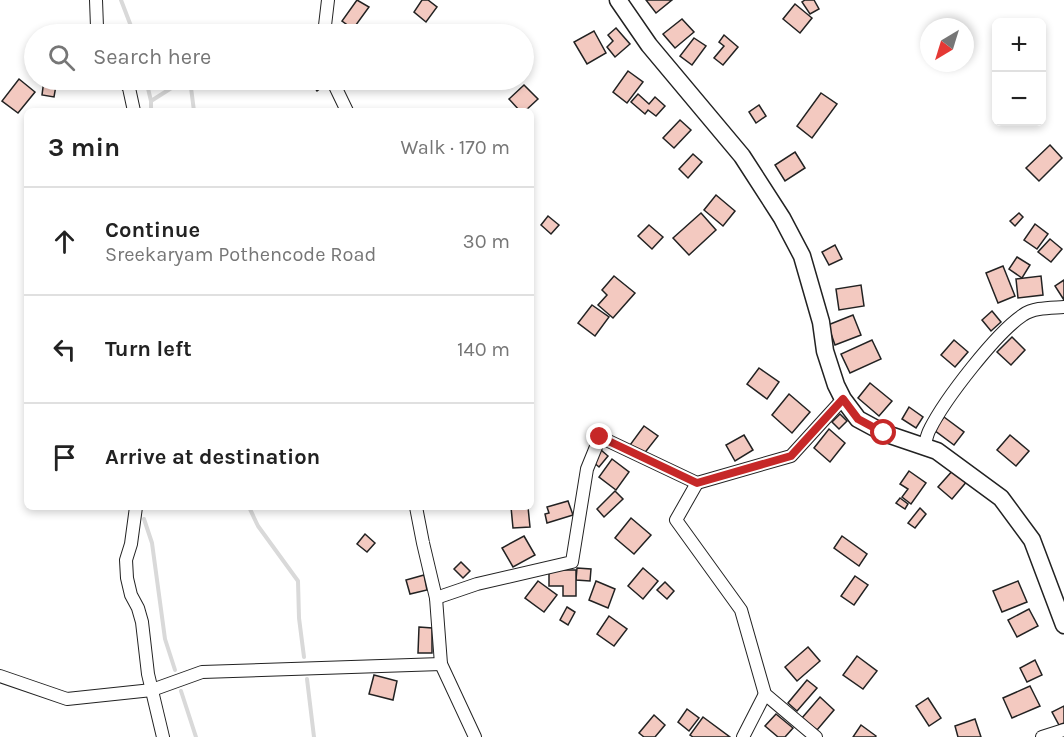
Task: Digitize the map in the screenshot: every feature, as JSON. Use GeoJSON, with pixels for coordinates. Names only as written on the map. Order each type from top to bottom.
{"type":"FeatureCollection","features":[{"type":"Feature","properties":{"kind":"main road"},"geometry":{"type":"LineString","coordinates":[[618,0],[649,45],[742,156],[782,218],[802,256],[821,322],[825,351],[843,399],[858,419],[884,433],[937,451],[1001,498],[1032,540],[1064,625]]}},
{"type":"Feature","properties":{"kind":"street"},"geometry":{"type":"LineString","coordinates":[[96,0],[97,24]]}},
{"type":"Feature","properties":{"kind":"street"},"geometry":{"type":"LineString","coordinates":[[325,24],[328,0]]}},
{"type":"Feature","properties":{"kind":"street"},"geometry":{"type":"LineString","coordinates":[[129,90],[133,108]]}},
{"type":"Feature","properties":{"kind":"street"},"geometry":{"type":"LineString","coordinates":[[337,90],[345,108]]}},
{"type":"Feature","properties":{"kind":"street"},"geometry":{"type":"LineString","coordinates":[[924,447],[929,430],[946,404],[999,337],[1030,311],[1064,307]]}},
{"type":"Feature","properties":{"kind":"street"},"geometry":{"type":"LineString","coordinates":[[436,598],[477,584],[572,562],[587,469],[600,437],[697,483],[791,456],[843,399]]}},
{"type":"Feature","properties":{"kind":"street"},"geometry":{"type":"LineString","coordinates":[[697,483],[676,520],[741,610],[765,694],[816,737]]}},
{"type":"Feature","properties":{"kind":"street"},"geometry":{"type":"LineString","coordinates":[[136,510],[131,544],[126,560],[127,578],[131,595],[140,615],[152,690],[163,737]]}},
{"type":"Feature","properties":{"kind":"street"},"geometry":{"type":"LineString","coordinates":[[417,510],[436,598],[441,664],[475,737]]}},
{"type":"Feature","properties":{"kind":"street"},"geometry":{"type":"LineString","coordinates":[[0,675],[67,699],[152,690],[202,672],[441,664]]}},
{"type":"Feature","properties":{"kind":"street"},"geometry":{"type":"LineString","coordinates":[[743,737],[765,694]]}},
{"type":"Feature","properties":{"kind":"street"},"geometry":{"type":"LineString","coordinates":[[1042,737],[1064,730]]}},
{"type":"Feature","properties":{"kind":"building"},"geometry":{"type":"Polygon","coordinates":[[[357,0],[369,7],[357,24],[346,24],[342,21],[357,0]]]}},
{"type":"Feature","properties":{"kind":"building"},"geometry":{"type":"Polygon","coordinates":[[[422,0],[428,0],[437,7],[426,22],[414,12],[422,0]]]}},
{"type":"Feature","properties":{"kind":"building"},"geometry":{"type":"Polygon","coordinates":[[[646,0],[672,0],[656,13],[646,0]]]}},
{"type":"Feature","properties":{"kind":"building"},"geometry":{"type":"Polygon","coordinates":[[[814,0],[819,9],[810,14],[802,2],[814,0]]]}},
{"type":"Feature","properties":{"kind":"building"},"geometry":{"type":"Polygon","coordinates":[[[795,4],[812,18],[800,33],[783,19],[795,4]]]}},
{"type":"Feature","properties":{"kind":"building"},"geometry":{"type":"Polygon","coordinates":[[[682,19],[694,32],[675,48],[663,34],[682,19]]]}},
{"type":"Feature","properties":{"kind":"building"},"geometry":{"type":"Polygon","coordinates":[[[616,28],[630,44],[615,57],[607,47],[613,41],[608,35],[616,28]]]}},
{"type":"Feature","properties":{"kind":"building"},"geometry":{"type":"Polygon","coordinates":[[[594,31],[606,53],[587,64],[574,42],[594,31]]]}},
{"type":"Feature","properties":{"kind":"building"},"geometry":{"type":"Polygon","coordinates":[[[724,35],[738,47],[723,65],[714,58],[724,46],[719,42],[724,35]]]}},
{"type":"Feature","properties":{"kind":"building"},"geometry":{"type":"Polygon","coordinates":[[[694,38],[706,46],[692,65],[680,56],[694,38]]]}},
{"type":"Feature","properties":{"kind":"building"},"geometry":{"type":"Polygon","coordinates":[[[628,71],[643,82],[627,103],[613,92],[628,71]]]}},
{"type":"Feature","properties":{"kind":"building"},"geometry":{"type":"Polygon","coordinates":[[[19,79],[24,83],[24,90],[35,92],[18,113],[2,101],[19,79]]]}},
{"type":"Feature","properties":{"kind":"building"},"geometry":{"type":"Polygon","coordinates":[[[43,90],[55,90],[54,97],[42,95],[43,90]]]}},
{"type":"Feature","properties":{"kind":"building"},"geometry":{"type":"Polygon","coordinates":[[[519,90],[529,90],[538,99],[528,108],[517,108],[509,99],[519,90]]]}},
{"type":"Feature","properties":{"kind":"building"},"geometry":{"type":"Polygon","coordinates":[[[821,93],[837,104],[812,138],[797,126],[821,93]]]}},
{"type":"Feature","properties":{"kind":"building"},"geometry":{"type":"Polygon","coordinates":[[[638,94],[649,104],[655,97],[665,106],[656,116],[648,110],[645,114],[631,102],[638,94]]]}},
{"type":"Feature","properties":{"kind":"building"},"geometry":{"type":"Polygon","coordinates":[[[759,105],[766,116],[756,123],[749,112],[759,105]]]}},
{"type":"Feature","properties":{"kind":"building"},"geometry":{"type":"Polygon","coordinates":[[[680,120],[691,130],[674,148],[663,138],[680,120]]]}},
{"type":"Feature","properties":{"kind":"building"},"geometry":{"type":"Polygon","coordinates":[[[1050,145],[1062,158],[1039,181],[1026,168],[1050,145]]]}},
{"type":"Feature","properties":{"kind":"building"},"geometry":{"type":"Polygon","coordinates":[[[795,152],[805,168],[785,181],[775,165],[795,152]]]}},
{"type":"Feature","properties":{"kind":"building"},"geometry":{"type":"Polygon","coordinates":[[[693,154],[702,162],[688,178],[679,169],[693,154]]]}},
{"type":"Feature","properties":{"kind":"building"},"geometry":{"type":"Polygon","coordinates":[[[716,195],[735,211],[723,226],[704,210],[716,195]]]}},
{"type":"Feature","properties":{"kind":"building"},"geometry":{"type":"Polygon","coordinates":[[[701,213],[716,230],[689,255],[673,238],[701,213]]]}},
{"type":"Feature","properties":{"kind":"building"},"geometry":{"type":"Polygon","coordinates":[[[1019,213],[1023,217],[1015,226],[1010,221],[1019,213]]]}},
{"type":"Feature","properties":{"kind":"building"},"geometry":{"type":"Polygon","coordinates":[[[548,216],[559,225],[551,234],[541,225],[548,216]]]}},
{"type":"Feature","properties":{"kind":"building"},"geometry":{"type":"Polygon","coordinates":[[[1035,224],[1048,234],[1037,249],[1024,240],[1035,224]]]}},
{"type":"Feature","properties":{"kind":"building"},"geometry":{"type":"Polygon","coordinates":[[[649,225],[663,237],[652,249],[638,236],[649,225]]]}},
{"type":"Feature","properties":{"kind":"building"},"geometry":{"type":"Polygon","coordinates":[[[1050,239],[1062,249],[1051,262],[1038,252],[1050,239]]]}},
{"type":"Feature","properties":{"kind":"building"},"geometry":{"type":"Polygon","coordinates":[[[835,245],[842,259],[829,265],[822,252],[835,245]]]}},
{"type":"Feature","properties":{"kind":"building"},"geometry":{"type":"Polygon","coordinates":[[[1017,257],[1030,265],[1022,278],[1009,269],[1017,257]]]}},
{"type":"Feature","properties":{"kind":"building"},"geometry":{"type":"Polygon","coordinates":[[[1003,266],[1015,296],[998,303],[986,273],[1003,266]]]}},
{"type":"Feature","properties":{"kind":"building"},"geometry":{"type":"Polygon","coordinates":[[[614,276],[635,293],[613,318],[598,305],[607,295],[602,290],[614,276]]]}},
{"type":"Feature","properties":{"kind":"building"},"geometry":{"type":"Polygon","coordinates":[[[1041,276],[1043,295],[1018,298],[1016,279],[1041,276]]]}},
{"type":"Feature","properties":{"kind":"building"},"geometry":{"type":"Polygon","coordinates":[[[1064,280],[1064,300],[1055,286],[1064,280]]]}},
{"type":"Feature","properties":{"kind":"building"},"geometry":{"type":"Polygon","coordinates":[[[861,285],[864,306],[839,310],[836,289],[861,285]]]}},
{"type":"Feature","properties":{"kind":"building"},"geometry":{"type":"Polygon","coordinates":[[[592,305],[609,317],[595,336],[578,323],[592,305]]]}},
{"type":"Feature","properties":{"kind":"building"},"geometry":{"type":"Polygon","coordinates":[[[992,311],[1001,322],[991,331],[982,320],[992,311]]]}},
{"type":"Feature","properties":{"kind":"building"},"geometry":{"type":"Polygon","coordinates":[[[853,315],[861,335],[835,345],[828,325],[853,315]]]}},
{"type":"Feature","properties":{"kind":"building"},"geometry":{"type":"Polygon","coordinates":[[[1012,337],[1025,350],[1011,365],[997,352],[1012,337]]]}},
{"type":"Feature","properties":{"kind":"building"},"geometry":{"type":"Polygon","coordinates":[[[872,340],[881,359],[850,373],[841,354],[872,340]]]}},
{"type":"Feature","properties":{"kind":"building"},"geometry":{"type":"Polygon","coordinates":[[[954,340],[968,352],[955,367],[941,355],[954,340]]]}},
{"type":"Feature","properties":{"kind":"building"},"geometry":{"type":"Polygon","coordinates":[[[759,368],[779,382],[767,399],[747,384],[759,368]]]}},
{"type":"Feature","properties":{"kind":"building"},"geometry":{"type":"Polygon","coordinates":[[[870,383],[892,401],[879,416],[858,398],[870,383]]]}},
{"type":"Feature","properties":{"kind":"building"},"geometry":{"type":"Polygon","coordinates":[[[789,394],[810,412],[792,433],[772,415],[789,394]]]}},
{"type":"Feature","properties":{"kind":"building"},"geometry":{"type":"Polygon","coordinates":[[[909,407],[923,417],[916,428],[902,419],[909,407]]]}},
{"type":"Feature","properties":{"kind":"building"},"geometry":{"type":"Polygon","coordinates":[[[840,414],[847,421],[839,429],[832,422],[840,414]]]}},
{"type":"Feature","properties":{"kind":"building"},"geometry":{"type":"Polygon","coordinates":[[[944,417],[964,432],[954,445],[934,430],[944,417]]]}},
{"type":"Feature","properties":{"kind":"building"},"geometry":{"type":"Polygon","coordinates":[[[644,426],[658,436],[643,455],[630,445],[644,426]]]}},
{"type":"Feature","properties":{"kind":"building"},"geometry":{"type":"Polygon","coordinates":[[[829,429],[845,443],[830,462],[814,448],[829,429]]]}},
{"type":"Feature","properties":{"kind":"building"},"geometry":{"type":"Polygon","coordinates":[[[744,435],[753,450],[735,461],[726,445],[744,435]]]}},
{"type":"Feature","properties":{"kind":"building"},"geometry":{"type":"Polygon","coordinates":[[[1010,435],[1029,451],[1016,466],[997,450],[1010,435]]]}},
{"type":"Feature","properties":{"kind":"building"},"geometry":{"type":"Polygon","coordinates":[[[601,450],[608,456],[599,467],[592,461],[601,450]]]}},
{"type":"Feature","properties":{"kind":"building"},"geometry":{"type":"Polygon","coordinates":[[[612,459],[629,472],[616,490],[599,477],[612,459]]]}},
{"type":"Feature","properties":{"kind":"building"},"geometry":{"type":"Polygon","coordinates":[[[954,469],[968,480],[952,499],[938,487],[954,469]]]}},
{"type":"Feature","properties":{"kind":"building"},"geometry":{"type":"Polygon","coordinates":[[[909,471],[926,483],[911,504],[902,497],[908,489],[900,484],[909,471]]]}},
{"type":"Feature","properties":{"kind":"building"},"geometry":{"type":"Polygon","coordinates":[[[615,491],[623,499],[604,517],[597,509],[615,491]]]}},
{"type":"Feature","properties":{"kind":"building"},"geometry":{"type":"Polygon","coordinates":[[[900,498],[908,504],[905,509],[896,503],[900,498]]]}},
{"type":"Feature","properties":{"kind":"building"},"geometry":{"type":"Polygon","coordinates":[[[568,501],[573,515],[547,523],[545,514],[549,513],[547,507],[568,501]]]}},
{"type":"Feature","properties":{"kind":"building"},"geometry":{"type":"Polygon","coordinates":[[[920,508],[926,514],[915,528],[908,523],[920,508]]]}},
{"type":"Feature","properties":{"kind":"building"},"geometry":{"type":"Polygon","coordinates":[[[511,510],[528,510],[530,527],[513,528],[511,510]]]}},
{"type":"Feature","properties":{"kind":"building"},"geometry":{"type":"Polygon","coordinates":[[[631,518],[651,535],[634,554],[615,538],[631,518]]]}},
{"type":"Feature","properties":{"kind":"building"},"geometry":{"type":"Polygon","coordinates":[[[365,534],[375,543],[367,552],[357,544],[365,534]]]}},
{"type":"Feature","properties":{"kind":"building"},"geometry":{"type":"Polygon","coordinates":[[[524,536],[535,555],[513,567],[502,548],[524,536]]]}},
{"type":"Feature","properties":{"kind":"building"},"geometry":{"type":"Polygon","coordinates":[[[842,536],[867,554],[859,566],[834,548],[842,536]]]}},
{"type":"Feature","properties":{"kind":"building"},"geometry":{"type":"Polygon","coordinates":[[[461,562],[470,571],[463,578],[454,569],[461,562]]]}},
{"type":"Feature","properties":{"kind":"building"},"geometry":{"type":"Polygon","coordinates":[[[577,568],[591,569],[590,581],[576,580],[577,568]]]}},
{"type":"Feature","properties":{"kind":"building"},"geometry":{"type":"Polygon","coordinates":[[[643,568],[658,581],[643,599],[628,586],[643,568]]]}},
{"type":"Feature","properties":{"kind":"building"},"geometry":{"type":"Polygon","coordinates":[[[549,570],[576,570],[576,596],[563,596],[563,586],[549,586],[549,570]]]}},
{"type":"Feature","properties":{"kind":"building"},"geometry":{"type":"Polygon","coordinates":[[[424,575],[427,590],[410,594],[406,580],[424,575]]]}},
{"type":"Feature","properties":{"kind":"building"},"geometry":{"type":"Polygon","coordinates":[[[855,576],[868,585],[854,605],[841,596],[855,576]]]}},
{"type":"Feature","properties":{"kind":"building"},"geometry":{"type":"Polygon","coordinates":[[[538,581],[557,595],[544,612],[525,598],[538,581]]]}},
{"type":"Feature","properties":{"kind":"building"},"geometry":{"type":"Polygon","coordinates":[[[596,581],[615,589],[608,608],[589,600],[596,581]]]}},
{"type":"Feature","properties":{"kind":"building"},"geometry":{"type":"Polygon","coordinates":[[[1018,581],[1027,602],[1002,612],[993,591],[1018,581]]]}},
{"type":"Feature","properties":{"kind":"building"},"geometry":{"type":"Polygon","coordinates":[[[665,582],[674,591],[667,599],[657,590],[665,582]]]}},
{"type":"Feature","properties":{"kind":"building"},"geometry":{"type":"Polygon","coordinates":[[[567,607],[575,612],[568,625],[560,620],[567,607]]]}},
{"type":"Feature","properties":{"kind":"building"},"geometry":{"type":"Polygon","coordinates":[[[1029,609],[1038,626],[1017,637],[1008,620],[1029,609]]]}},
{"type":"Feature","properties":{"kind":"building"},"geometry":{"type":"Polygon","coordinates":[[[609,616],[627,629],[614,646],[597,634],[609,616]]]}},
{"type":"Feature","properties":{"kind":"building"},"geometry":{"type":"Polygon","coordinates":[[[419,627],[432,628],[432,653],[418,653],[419,627]]]}},
{"type":"Feature","properties":{"kind":"building"},"geometry":{"type":"Polygon","coordinates":[[[808,647],[820,661],[797,681],[785,667],[808,647]]]}},
{"type":"Feature","properties":{"kind":"building"},"geometry":{"type":"Polygon","coordinates":[[[857,656],[877,671],[863,689],[843,675],[857,656]]]}},
{"type":"Feature","properties":{"kind":"building"},"geometry":{"type":"Polygon","coordinates":[[[1035,660],[1042,675],[1027,682],[1020,668],[1035,660]]]}},
{"type":"Feature","properties":{"kind":"building"},"geometry":{"type":"Polygon","coordinates":[[[374,675],[397,681],[393,700],[369,694],[374,675]]]}},
{"type":"Feature","properties":{"kind":"building"},"geometry":{"type":"Polygon","coordinates":[[[807,680],[817,688],[797,711],[788,703],[807,680]]]}},
{"type":"Feature","properties":{"kind":"building"},"geometry":{"type":"Polygon","coordinates":[[[1030,686],[1040,706],[1012,718],[1003,698],[1030,686]]]}},
{"type":"Feature","properties":{"kind":"building"},"geometry":{"type":"Polygon","coordinates":[[[820,697],[834,710],[817,730],[802,718],[820,697]]]}},
{"type":"Feature","properties":{"kind":"building"},"geometry":{"type":"Polygon","coordinates":[[[928,698],[941,718],[929,726],[916,706],[928,698]]]}},
{"type":"Feature","properties":{"kind":"building"},"geometry":{"type":"Polygon","coordinates":[[[1064,706],[1064,723],[1059,725],[1052,712],[1064,706]]]}},
{"type":"Feature","properties":{"kind":"building"},"geometry":{"type":"Polygon","coordinates":[[[687,709],[699,718],[689,731],[678,722],[687,709]]]}},
{"type":"Feature","properties":{"kind":"building"},"geometry":{"type":"Polygon","coordinates":[[[776,714],[793,728],[785,737],[778,737],[765,726],[776,714]]]}},
{"type":"Feature","properties":{"kind":"building"},"geometry":{"type":"Polygon","coordinates":[[[654,715],[665,725],[655,737],[644,737],[639,733],[654,715]]]}},
{"type":"Feature","properties":{"kind":"building"},"geometry":{"type":"Polygon","coordinates":[[[703,717],[730,737],[693,737],[690,735],[703,717]]]}},
{"type":"Feature","properties":{"kind":"building"},"geometry":{"type":"Polygon","coordinates":[[[975,719],[981,737],[958,737],[955,726],[975,719]]]}},
{"type":"Feature","properties":{"kind":"building"},"geometry":{"type":"Polygon","coordinates":[[[861,725],[876,736],[853,737],[861,725]]]}},
{"type":"Feature","properties":{"kind":"waterway"},"geometry":{"type":"LineString","coordinates":[[121,0],[130,24]]}},
{"type":"Feature","properties":{"kind":"waterway"},"geometry":{"type":"LineString","coordinates":[[148,90],[151,101],[168,90]]}},
{"type":"Feature","properties":{"kind":"waterway"},"geometry":{"type":"LineString","coordinates":[[191,90],[194,108]]}},
{"type":"Feature","properties":{"kind":"waterway"},"geometry":{"type":"LineString","coordinates":[[151,101],[151,108]]}},
{"type":"Feature","properties":{"kind":"waterway"},"geometry":{"type":"LineString","coordinates":[[250,510],[258,526],[298,581],[299,618],[304,657]]}},
{"type":"Feature","properties":{"kind":"waterway"},"geometry":{"type":"LineString","coordinates":[[144,519],[152,543],[165,639],[175,670]]}},
{"type":"Feature","properties":{"kind":"waterway"},"geometry":{"type":"LineString","coordinates":[[307,679],[314,737]]}},
{"type":"Feature","properties":{"kind":"waterway"},"geometry":{"type":"LineString","coordinates":[[181,691],[196,737]]}},
{"type":"Feature","properties":{"kind":"route"},"geometry":{"type":"LineString","coordinates":[[600,437],[697,483],[791,456],[843,399],[858,419],[884,433]]}}]}
